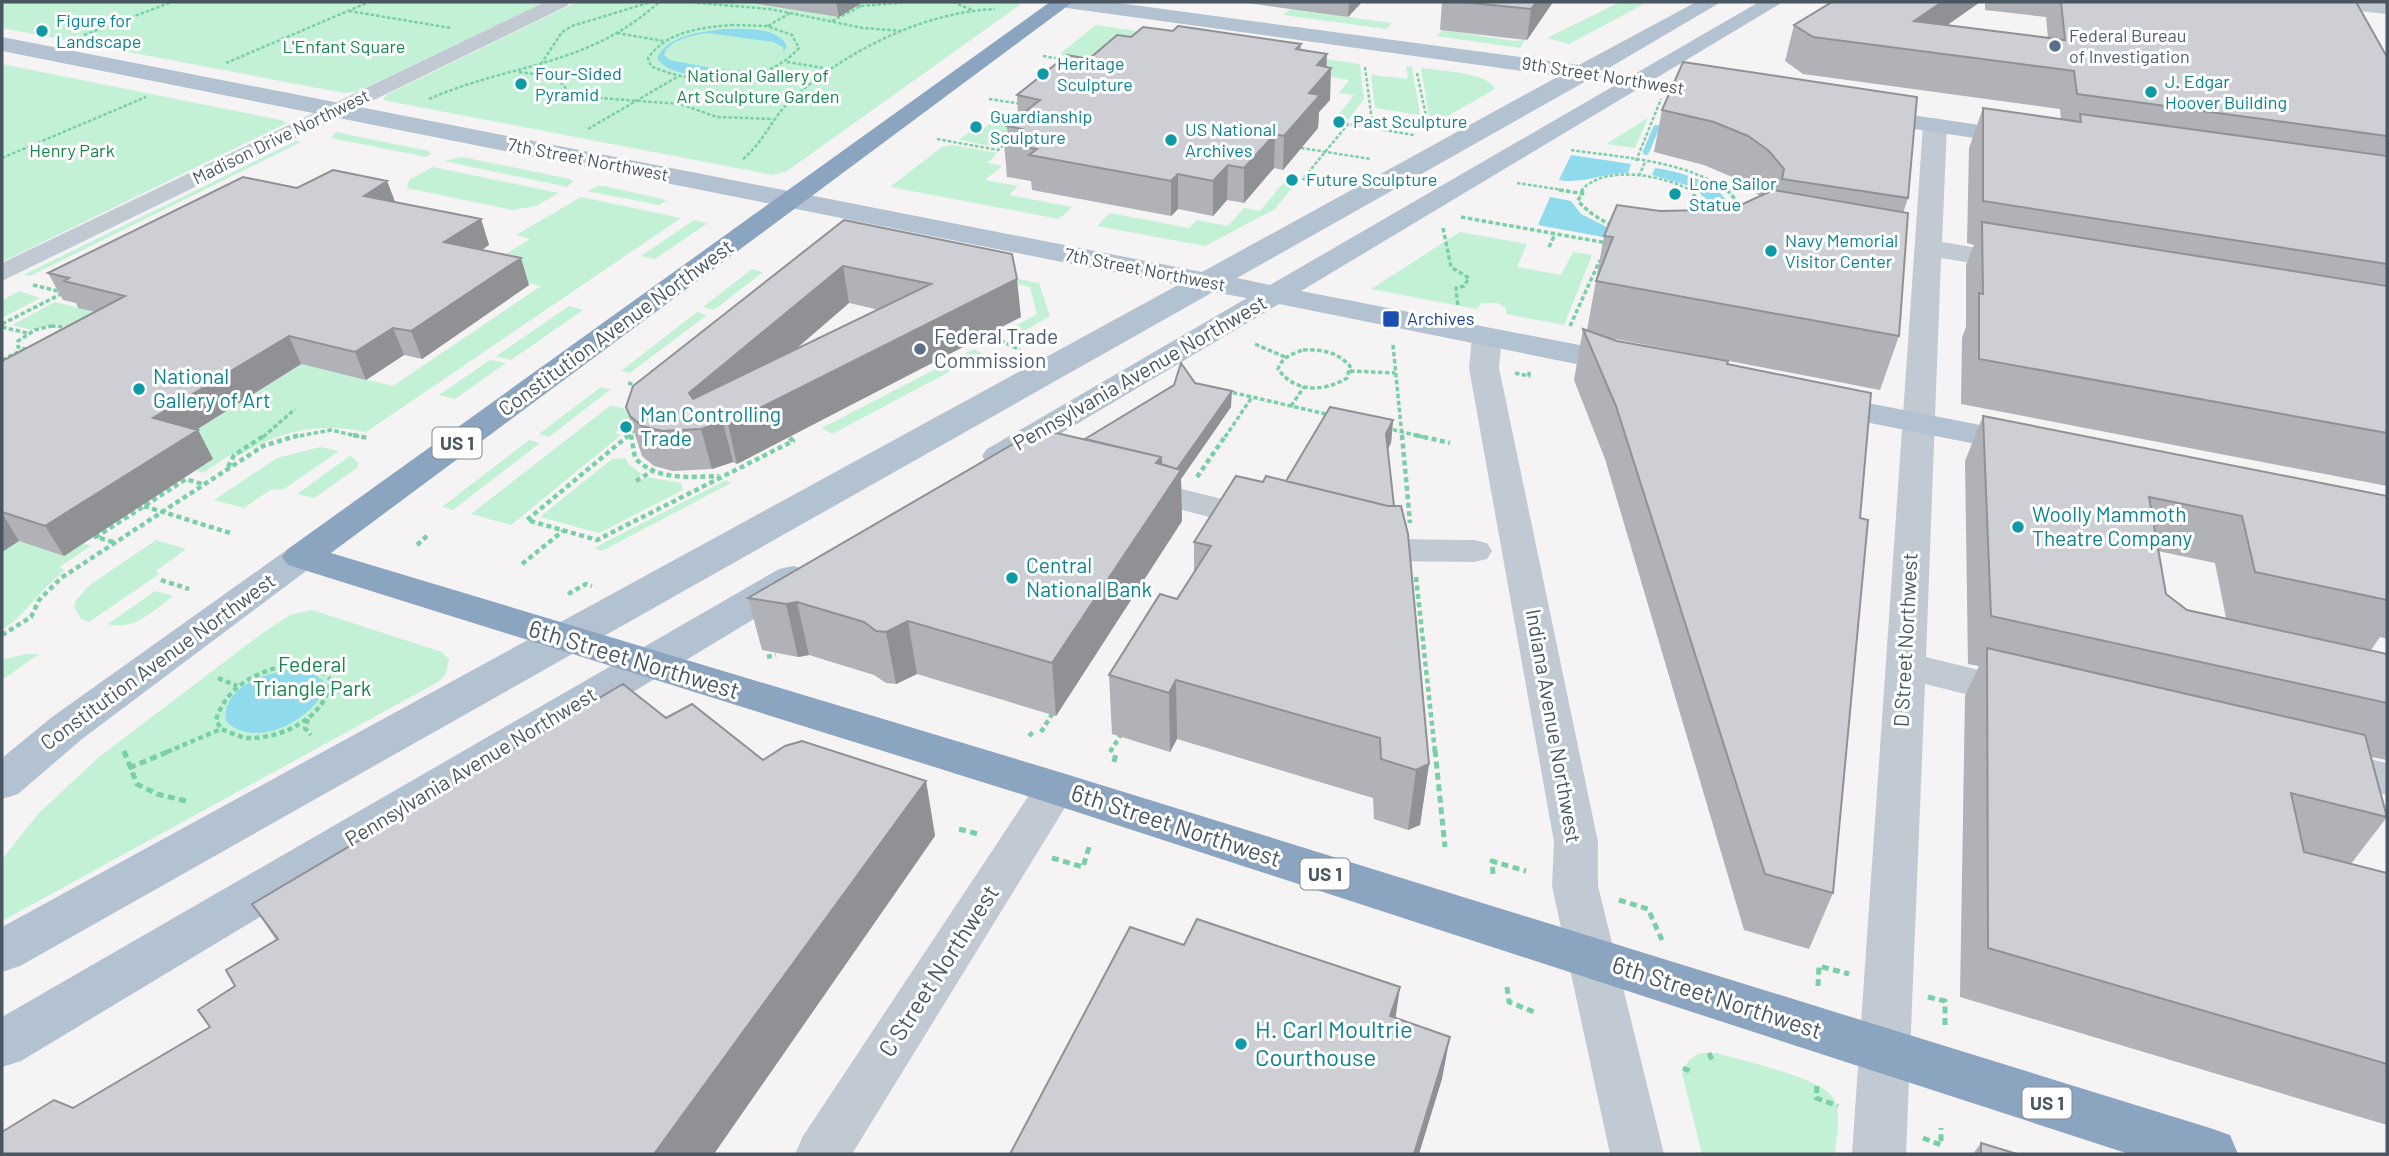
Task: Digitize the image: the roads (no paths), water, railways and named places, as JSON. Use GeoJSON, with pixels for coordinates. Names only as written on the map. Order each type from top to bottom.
{"type":"FeatureCollection","features":[{"type":"Feature","properties":{"kind":"highway","name":"Constitution Avenue Northwest"},"geometry":{"type":"LineString","coordinates":[[301,557],[1065,2]]}},
{"type":"Feature","properties":{"kind":"highway","name":"6th Street Northwest"},"geometry":{"type":"LineString","coordinates":[[301,557],[1056,788],[2210,1154]]}},
{"type":"Feature","properties":{"kind":"main road","name":"9th Street Northwest"},"geometry":{"type":"LineString","coordinates":[[1065,2],[1410,57],[1479,56],[1636,82],[1666,93]]}},
{"type":"Feature","properties":{"kind":"main road"},"geometry":{"type":"LineString","coordinates":[[2,951],[1710,2]]}},
{"type":"Feature","properties":{"kind":"main road","name":"Pennsylvania Avenue Northwest"},"geometry":{"type":"LineString","coordinates":[[971,473],[1773,2]]}},
{"type":"Feature","properties":{"kind":"main road","name":"7th Street Northwest"},"geometry":{"type":"LineString","coordinates":[[2,44],[1656,370]]}},
{"type":"Feature","properties":{"kind":"main road"},"geometry":{"type":"LineString","coordinates":[[1410,57],[1518,82],[1525,90],[1523,106]]}},
{"type":"Feature","properties":{"kind":"main road"},"geometry":{"type":"LineString","coordinates":[[1839,112],[2054,142]]}},
{"type":"Feature","properties":{"kind":"main road"},"geometry":{"type":"LineString","coordinates":[[1786,396],[2056,450]]}},
{"type":"Feature","properties":{"kind":"main road","name":"Constitution Avenue Northwest"},"geometry":{"type":"LineString","coordinates":[[2,782],[77,721],[301,557]]}},
{"type":"Feature","properties":{"kind":"main road","name":"Pennsylvania Avenue Northwest"},"geometry":{"type":"LineString","coordinates":[[2,1044],[819,563]]}},
{"type":"Feature","properties":{"kind":"street","name":"Madison Drive Northwest"},"geometry":{"type":"LineString","coordinates":[[13,278],[336,110],[560,2]]}},
{"type":"Feature","properties":{"kind":"street"},"geometry":{"type":"LineString","coordinates":[[2331,2],[2381,10]]}},
{"type":"Feature","properties":{"kind":"street","name":"D Street Northwest"},"geometry":{"type":"LineString","coordinates":[[1901,1146],[1884,1051],[1935,125]]}},
{"type":"Feature","properties":{"kind":"street"},"geometry":{"type":"LineString","coordinates":[[1928,248],[2052,268]]}},
{"type":"Feature","properties":{"kind":"street","name":"Indiana Avenue Northwest"},"geometry":{"type":"LineString","coordinates":[[1487,337],[1484,368],[1576,842],[1575,886],[1637,1154]]}},
{"type":"Feature","properties":{"kind":"street"},"geometry":{"type":"LineString","coordinates":[[1104,480],[1294,528]]}},
{"type":"Feature","properties":{"kind":"street"},"geometry":{"type":"LineString","coordinates":[[1332,537],[1383,550],[1474,551]]}},
{"type":"Feature","properties":{"kind":"street"},"geometry":{"type":"LineString","coordinates":[[1905,666],[2056,702]]}},
{"type":"Feature","properties":{"kind":"street"},"geometry":{"type":"LineString","coordinates":[[2294,757],[2387,779]]}},
{"type":"Feature","properties":{"kind":"street","name":"C Street Northwest"},"geometry":{"type":"LineString","coordinates":[[822,1154],[1056,788]]}},
{"type":"Feature","properties":{"kind":"water"},"geometry":{"type":"Polygon","coordinates":[[[724,29],[768,32],[776,35],[787,46],[783,51],[783,47],[773,42],[707,33],[676,42],[664,55],[670,60],[729,70],[757,67],[724,75],[683,73],[667,67],[657,58],[668,44],[686,36],[724,29]]]}},
{"type":"Feature","properties":{"kind":"water"},"geometry":{"type":"Polygon","coordinates":[[[1571,155],[1631,164],[1628,173],[1576,181],[1559,180],[1571,155]]]}},
{"type":"Feature","properties":{"kind":"water"},"geometry":{"type":"Polygon","coordinates":[[[1655,168],[1697,179],[1716,190],[1730,205],[1712,205],[1693,187],[1652,175],[1655,168]]]}},
{"type":"Feature","properties":{"kind":"water"},"geometry":{"type":"Polygon","coordinates":[[[1550,197],[1571,201],[1581,214],[1607,227],[1603,237],[1538,225],[1550,197]]]}},
{"type":"Feature","properties":{"kind":"water"},"geometry":{"type":"Polygon","coordinates":[[[293,669],[307,670],[323,680],[324,690],[307,712],[281,728],[266,732],[251,733],[226,721],[226,709],[238,691],[259,678],[293,669]]]}},
{"type":"Feature","properties":{"kind":"waterway"},"geometry":{"type":"LineString","coordinates":[[1646,152],[1656,128],[1663,129],[1666,121]]}},
{"type":"Feature","properties":{"kind":"place","name":"Figure for Landscape"},"geometry":{"type":"Point","coordinates":[42,31]}},
{"type":"Feature","properties":{"kind":"place","name":"Federal Bureau of Investigation"},"geometry":{"type":"Point","coordinates":[2055,46]}},
{"type":"Feature","properties":{"kind":"place","name":"Heritage Sculpture"},"geometry":{"type":"Point","coordinates":[1043,74]}},
{"type":"Feature","properties":{"kind":"place","name":"Four-Sided Pyramid"},"geometry":{"type":"Point","coordinates":[521,84]}},
{"type":"Feature","properties":{"kind":"place","name":"J. Edgar Hoover Building"},"geometry":{"type":"Point","coordinates":[2151,92]}},
{"type":"Feature","properties":{"kind":"place","name":"Past Sculpture"},"geometry":{"type":"Point","coordinates":[1339,122]}},
{"type":"Feature","properties":{"kind":"place","name":"Guardianship Sculpture"},"geometry":{"type":"Point","coordinates":[976,127]}},
{"type":"Feature","properties":{"kind":"place","name":"US National Archives"},"geometry":{"type":"Point","coordinates":[1171,140]}},
{"type":"Feature","properties":{"kind":"place","name":"Future Sculpture"},"geometry":{"type":"Point","coordinates":[1292,180]}},
{"type":"Feature","properties":{"kind":"place","name":"Lone Sailor Statue"},"geometry":{"type":"Point","coordinates":[1675,194]}},
{"type":"Feature","properties":{"kind":"place","name":"Navy Memorial Visitor Center"},"geometry":{"type":"Point","coordinates":[1771,251]}},
{"type":"Feature","properties":{"kind":"place","name":"Archives"},"geometry":{"type":"Point","coordinates":[1391,319]}},
{"type":"Feature","properties":{"kind":"place","name":"Federal Trade Commission"},"geometry":{"type":"Point","coordinates":[920,349]}},
{"type":"Feature","properties":{"kind":"place","name":"National Gallery of Art"},"geometry":{"type":"Point","coordinates":[139,389]}},
{"type":"Feature","properties":{"kind":"place","name":"Man Controlling Trade"},"geometry":{"type":"Point","coordinates":[626,427]}},
{"type":"Feature","properties":{"kind":"place","name":"Woolly Mammoth Theatre Company"},"geometry":{"type":"Point","coordinates":[2018,527]}},
{"type":"Feature","properties":{"kind":"place","name":"Central National Bank"},"geometry":{"type":"Point","coordinates":[1012,578]}},
{"type":"Feature","properties":{"kind":"place","name":"H. Carl Moultrie Courthouse"},"geometry":{"type":"Point","coordinates":[1241,1044]}},
{"type":"Feature","properties":{"kind":"park label","name":"L'Enfant Square"},"geometry":{"type":"Point","coordinates":[344,47]}},
{"type":"Feature","properties":{"kind":"park label","name":"National Gallery of Art Sculpture Garden"},"geometry":{"type":"Point","coordinates":[758,86]}},
{"type":"Feature","properties":{"kind":"park label","name":"Henry Park"},"geometry":{"type":"Point","coordinates":[72,151]}},
{"type":"Feature","properties":{"kind":"park label","name":"Federal Triangle Park"},"geometry":{"type":"Point","coordinates":[312,677]}}]}
